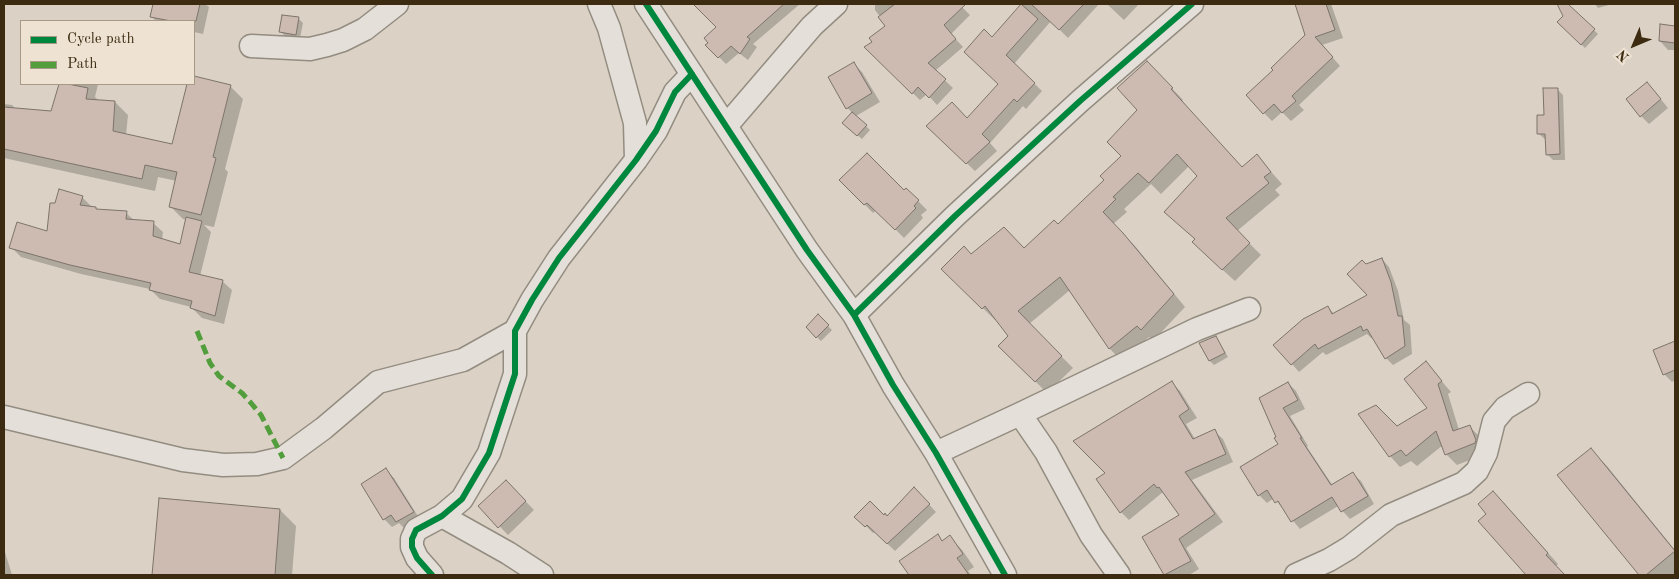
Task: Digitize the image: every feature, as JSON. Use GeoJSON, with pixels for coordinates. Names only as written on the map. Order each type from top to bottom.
{"type":"FeatureCollection","features":[{"type":"Feature","properties":{"kind":"street"},"geometry":{"type":"LineString","coordinates":[[251,46],[310,48],[327,45],[343,40],[365,29],[397,4]]}},
{"type":"Feature","properties":{"kind":"street"},"geometry":{"type":"LineString","coordinates":[[599,4],[609,28],[635,123],[636,160]]}},
{"type":"Feature","properties":{"kind":"street"},"geometry":{"type":"LineString","coordinates":[[646,4],[727,125],[807,250],[854,315],[893,385],[936,453],[1005,575]]}},
{"type":"Feature","properties":{"kind":"street"},"geometry":{"type":"LineString","coordinates":[[727,125],[812,26],[836,4]]}},
{"type":"Feature","properties":{"kind":"street"},"geometry":{"type":"LineString","coordinates":[[854,315],[955,216],[1066,114],[1192,4]]}},
{"type":"Feature","properties":{"kind":"street"},"geometry":{"type":"LineString","coordinates":[[432,575],[417,558],[412,547],[412,539],[416,530],[442,516],[462,499],[489,453],[515,374],[515,331],[559,258],[636,160],[656,131],[675,92],[692,74]]}},
{"type":"Feature","properties":{"kind":"street"},"geometry":{"type":"LineString","coordinates":[[936,453],[1197,329],[1249,309]]}},
{"type":"Feature","properties":{"kind":"street"},"geometry":{"type":"LineString","coordinates":[[4,417],[183,460],[223,465],[257,464],[284,458],[324,428],[378,382],[463,360],[515,331]]}},
{"type":"Feature","properties":{"kind":"street"},"geometry":{"type":"LineString","coordinates":[[1296,575],[1329,560],[1349,548],[1392,515],[1464,483],[1477,471],[1486,453],[1494,421],[1505,408],[1528,394]]}},
{"type":"Feature","properties":{"kind":"street"},"geometry":{"type":"LineString","coordinates":[[1020,414],[1046,452],[1091,535],[1119,575]]}},
{"type":"Feature","properties":{"kind":"street"},"geometry":{"type":"LineString","coordinates":[[442,516],[508,553],[542,575]]}},
{"type":"Feature","properties":{"kind":"building"},"geometry":{"type":"Polygon","coordinates":[[[153,4],[200,4],[196,21],[166,20],[150,17],[153,4]]]}},
{"type":"Feature","properties":{"kind":"building"},"geometry":{"type":"Polygon","coordinates":[[[693,4],[784,4],[747,37],[750,39],[740,54],[731,46],[718,58],[705,45],[708,43],[704,38],[716,27],[693,4]]]}},
{"type":"Feature","properties":{"kind":"building"},"geometry":{"type":"Polygon","coordinates":[[[895,4],[966,4],[944,25],[956,39],[928,63],[946,79],[929,98],[918,87],[912,94],[864,47],[872,42],[869,38],[885,26],[878,17],[895,4]]]}},
{"type":"Feature","properties":{"kind":"building"},"geometry":{"type":"Polygon","coordinates":[[[1021,4],[1038,19],[1006,55],[1035,83],[1017,102],[1014,99],[982,134],[990,142],[966,164],[926,126],[952,102],[967,118],[998,84],[964,52],[984,29],[992,37],[1021,4]]]}},
{"type":"Feature","properties":{"kind":"building"},"geometry":{"type":"Polygon","coordinates":[[[1031,4],[1084,4],[1059,30],[1031,4]]]}},
{"type":"Feature","properties":{"kind":"building"},"geometry":{"type":"Polygon","coordinates":[[[1295,4],[1326,4],[1335,30],[1315,37],[1333,57],[1292,96],[1296,101],[1282,113],[1274,104],[1263,114],[1246,95],[1273,70],[1271,68],[1305,35],[1295,4]]]}},
{"type":"Feature","properties":{"kind":"building"},"geometry":{"type":"Polygon","coordinates":[[[1557,4],[1568,4],[1595,29],[1581,45],[1557,22],[1563,16],[1557,4]]]}},
{"type":"Feature","properties":{"kind":"building"},"geometry":{"type":"Polygon","coordinates":[[[282,15],[299,17],[296,35],[279,32],[282,15]]]}},
{"type":"Feature","properties":{"kind":"building"},"geometry":{"type":"Polygon","coordinates":[[[1660,24],[1675,26],[1675,43],[1659,41],[1660,24]]]}},
{"type":"Feature","properties":{"kind":"building"},"geometry":{"type":"Polygon","coordinates":[[[1147,61],[1242,167],[1257,154],[1271,172],[1264,177],[1269,183],[1226,218],[1250,243],[1222,270],[1192,242],[1195,239],[1164,212],[1197,176],[1177,154],[1149,183],[1138,173],[1113,197],[1116,199],[1103,212],[1174,294],[1141,330],[1137,326],[1109,349],[1060,277],[1018,311],[1062,356],[1035,382],[998,346],[1008,336],[985,306],[982,309],[941,269],[964,246],[971,254],[1004,227],[1024,248],[1054,220],[1058,224],[1104,180],[1100,176],[1121,156],[1107,142],[1137,110],[1117,88],[1147,61]]]}},
{"type":"Feature","properties":{"kind":"building"},"geometry":{"type":"Polygon","coordinates":[[[854,62],[872,93],[846,109],[828,77],[854,62]]]}},
{"type":"Feature","properties":{"kind":"building"},"geometry":{"type":"Polygon","coordinates":[[[195,76],[231,85],[213,157],[216,158],[201,215],[169,207],[177,172],[145,165],[142,179],[4,149],[4,107],[51,111],[59,85],[88,88],[86,99],[115,101],[113,131],[172,144],[187,85],[195,85],[195,76]]]}},
{"type":"Feature","properties":{"kind":"building"},"geometry":{"type":"Polygon","coordinates":[[[1647,82],[1661,99],[1640,117],[1626,99],[1647,82]]]}},
{"type":"Feature","properties":{"kind":"building"},"geometry":{"type":"Polygon","coordinates":[[[1543,88],[1558,88],[1560,154],[1546,155],[1545,134],[1537,134],[1537,115],[1544,115],[1543,88]]]}},
{"type":"Feature","properties":{"kind":"building"},"geometry":{"type":"Polygon","coordinates":[[[852,112],[867,125],[857,136],[842,123],[852,112]]]}},
{"type":"Feature","properties":{"kind":"building"},"geometry":{"type":"Polygon","coordinates":[[[867,153],[904,190],[906,188],[919,200],[914,206],[916,208],[895,230],[867,203],[864,205],[839,180],[867,153]]]}},
{"type":"Feature","properties":{"kind":"building"},"geometry":{"type":"Polygon","coordinates":[[[59,189],[83,196],[80,205],[96,207],[96,209],[127,211],[126,219],[154,221],[153,236],[180,244],[186,217],[202,221],[189,272],[223,280],[215,316],[190,308],[192,301],[149,290],[151,283],[70,265],[9,248],[17,222],[47,231],[50,203],[55,203],[59,189]]]}},
{"type":"Feature","properties":{"kind":"building"},"geometry":{"type":"Polygon","coordinates":[[[1382,258],[1391,282],[1398,316],[1402,316],[1405,346],[1385,359],[1367,329],[1363,331],[1361,326],[1318,349],[1315,344],[1291,365],[1273,345],[1303,319],[1328,306],[1332,314],[1367,295],[1347,274],[1362,260],[1366,264],[1382,258]]]}},
{"type":"Feature","properties":{"kind":"building"},"geometry":{"type":"Polygon","coordinates":[[[818,314],[829,325],[816,338],[806,327],[818,314]]]}},
{"type":"Feature","properties":{"kind":"building"},"geometry":{"type":"Polygon","coordinates":[[[1216,336],[1225,353],[1209,361],[1199,343],[1216,336]]]}},
{"type":"Feature","properties":{"kind":"building"},"geometry":{"type":"Polygon","coordinates":[[[1675,341],[1675,370],[1663,375],[1653,350],[1675,341]]]}},
{"type":"Feature","properties":{"kind":"building"},"geometry":{"type":"Polygon","coordinates":[[[1426,361],[1442,381],[1438,384],[1453,431],[1470,425],[1476,440],[1475,443],[1445,455],[1436,431],[1406,456],[1401,450],[1389,457],[1358,414],[1376,405],[1397,426],[1427,408],[1404,379],[1426,361]]]}},
{"type":"Feature","properties":{"kind":"building"},"geometry":{"type":"Polygon","coordinates":[[[1172,381],[1189,409],[1179,416],[1193,439],[1215,429],[1226,454],[1185,472],[1215,514],[1179,539],[1191,561],[1164,575],[1142,537],[1179,515],[1159,487],[1157,488],[1154,484],[1120,513],[1096,479],[1105,473],[1073,441],[1172,381]]]}},
{"type":"Feature","properties":{"kind":"building"},"geometry":{"type":"Polygon","coordinates":[[[1288,382],[1298,400],[1283,408],[1331,485],[1353,472],[1368,496],[1341,512],[1332,497],[1291,522],[1278,501],[1275,503],[1267,490],[1258,496],[1240,467],[1278,444],[1259,398],[1288,382]]]}},
{"type":"Feature","properties":{"kind":"building"},"geometry":{"type":"Polygon","coordinates":[[[1591,448],[1675,551],[1646,575],[1639,575],[1557,475],[1591,448]]]}},
{"type":"Feature","properties":{"kind":"building"},"geometry":{"type":"Polygon","coordinates":[[[386,468],[414,512],[396,522],[391,515],[383,520],[361,484],[386,468]]]}},
{"type":"Feature","properties":{"kind":"building"},"geometry":{"type":"Polygon","coordinates":[[[506,480],[526,501],[498,528],[478,506],[506,480]]]}},
{"type":"Feature","properties":{"kind":"building"},"geometry":{"type":"Polygon","coordinates":[[[914,487],[930,504],[887,544],[867,525],[865,527],[854,517],[870,501],[887,516],[914,487]]]}},
{"type":"Feature","properties":{"kind":"building"},"geometry":{"type":"Polygon","coordinates":[[[1493,491],[1565,575],[1526,575],[1478,521],[1486,514],[1478,504],[1493,491]]]}},
{"type":"Feature","properties":{"kind":"building"},"geometry":{"type":"Polygon","coordinates":[[[159,498],[280,509],[275,575],[152,575],[159,498]]]}},
{"type":"Feature","properties":{"kind":"building"},"geometry":{"type":"Polygon","coordinates":[[[938,534],[942,541],[950,535],[963,554],[957,558],[969,575],[909,575],[899,561],[938,534]]]}},
{"type":"Feature","properties":{"kind":"marked path"},"geometry":{"type":"LineString","coordinates":[[197,331],[210,363],[219,376],[242,393],[261,415],[283,458]]}},
{"type":"Feature","properties":{"kind":"cycle path"},"geometry":{"type":"LineString","coordinates":[[646,4],[807,250],[854,315],[893,385],[936,453],[1005,575]]}},
{"type":"Feature","properties":{"kind":"cycle path"},"geometry":{"type":"LineString","coordinates":[[854,315],[955,216],[1080,101],[1192,4]]}},
{"type":"Feature","properties":{"kind":"cycle path"},"geometry":{"type":"LineString","coordinates":[[432,575],[417,558],[412,547],[412,539],[416,530],[442,516],[462,499],[489,453],[515,374],[515,331],[559,258],[636,160],[656,131],[675,92],[692,74]]}}]}
